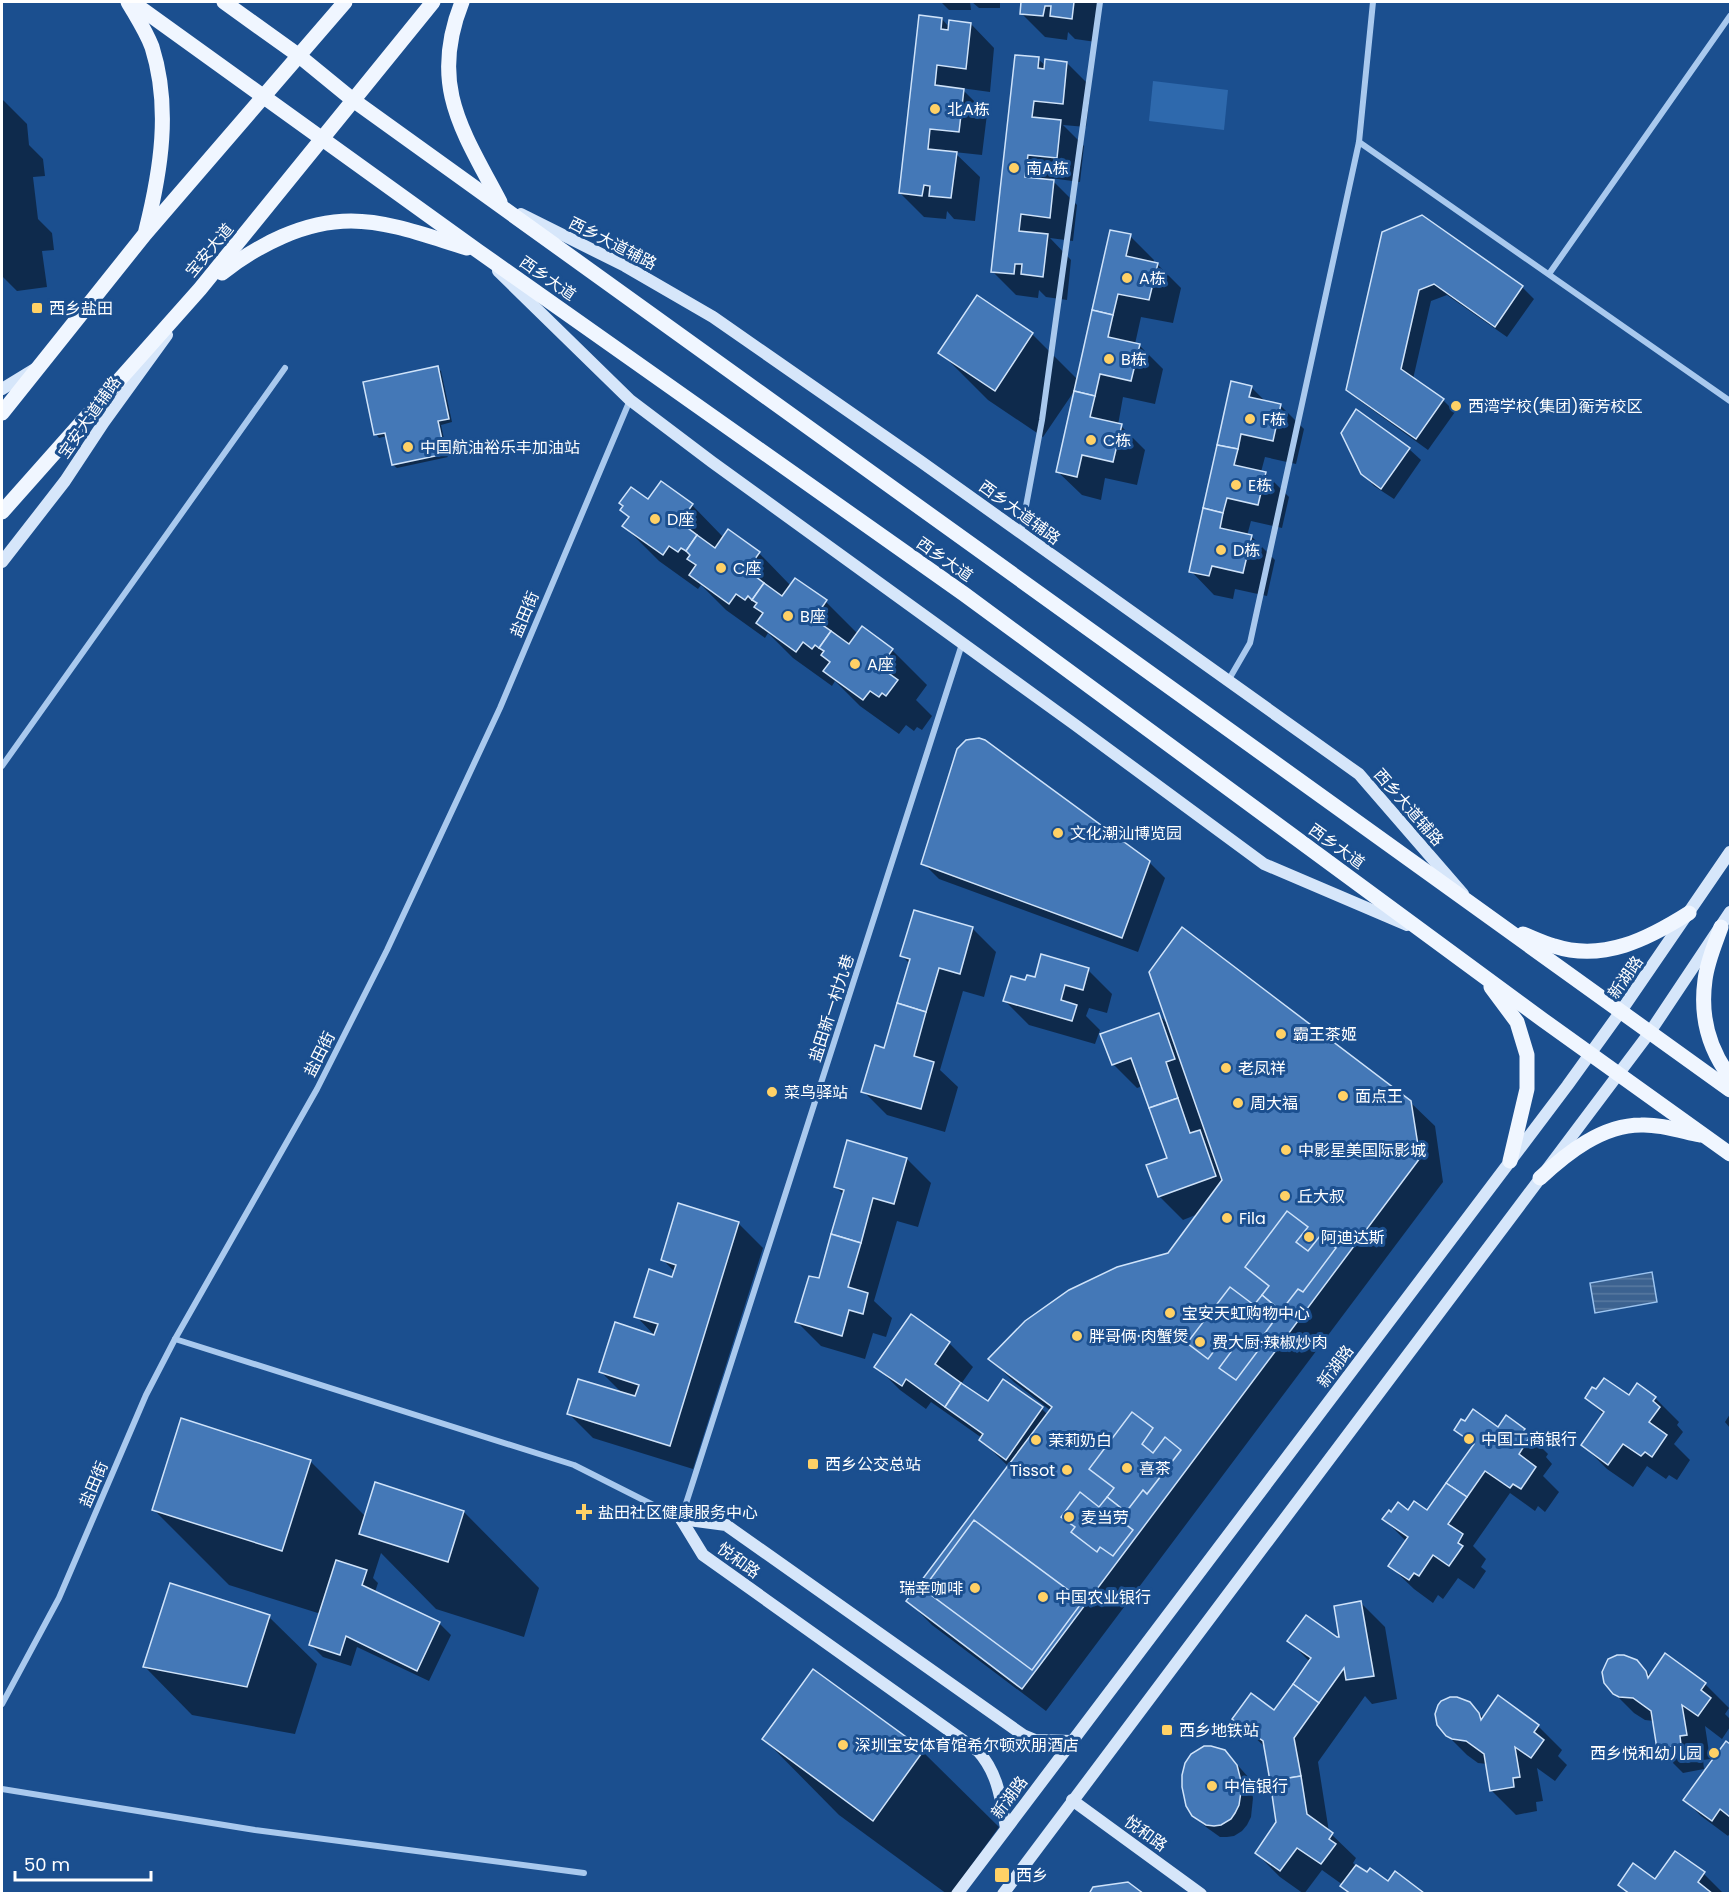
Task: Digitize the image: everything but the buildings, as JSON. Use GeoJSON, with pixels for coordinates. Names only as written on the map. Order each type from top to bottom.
{"type":"FeatureCollection","features":[{"type":"Feature","properties":{"kind":"main road"},"geometry":{"type":"LineString","coordinates":[[128,2],[151,45],[162,102],[162,155],[145,234]]}},
{"type":"Feature","properties":{"kind":"main road","name":"西乡大道"},"geometry":{"type":"LineString","coordinates":[[132,2],[322,140],[964,594],[1590,1054],[1729,1153]]}},
{"type":"Feature","properties":{"kind":"main road","name":"西乡大道"},"geometry":{"type":"LineString","coordinates":[[224,2],[353,100],[501,204],[1731,1090]]}},
{"type":"Feature","properties":{"kind":"main road"},"geometry":{"type":"LineString","coordinates":[[2,413],[145,234],[345,2]]}},
{"type":"Feature","properties":{"kind":"main road","name":"宝安大道"},"geometry":{"type":"LineString","coordinates":[[2,512],[200,289],[433,2]]}},
{"type":"Feature","properties":{"kind":"main road"},"geometry":{"type":"LineString","coordinates":[[462,2],[451,39],[448,66],[450,92],[457,120],[501,204]]}},
{"type":"Feature","properties":{"kind":"main road"},"geometry":{"type":"LineString","coordinates":[[200,289],[244,256],[298,230],[334,223],[351,221],[384,225],[478,251]]}},
{"type":"Feature","properties":{"kind":"main road"},"geometry":{"type":"LineString","coordinates":[[1502,926],[1555,947],[1578,951],[1607,949],[1642,940],[1689,913]]}},
{"type":"Feature","properties":{"kind":"main road"},"geometry":{"type":"LineString","coordinates":[[1721,927],[1705,981],[1705,1020],[1718,1061],[1731,1077]]}},
{"type":"Feature","properties":{"kind":"main road"},"geometry":{"type":"LineString","coordinates":[[1480,973],[1517,1022],[1527,1055],[1527,1089],[1510,1161]]}},
{"type":"Feature","properties":{"kind":"main road"},"geometry":{"type":"LineString","coordinates":[[1540,1178],[1564,1155],[1586,1141],[1620,1128],[1641,1125],[1706,1136]]}},
{"type":"Feature","properties":{"kind":"street"},"geometry":{"type":"LineString","coordinates":[[1021,533],[1042,420],[1100,2]]}},
{"type":"Feature","properties":{"kind":"street"},"geometry":{"type":"LineString","coordinates":[[1228,681],[1250,643],[1359,142],[1373,2]]}},
{"type":"Feature","properties":{"kind":"street"},"geometry":{"type":"LineString","coordinates":[[1549,274],[1731,16]]}},
{"type":"Feature","properties":{"kind":"street"},"geometry":{"type":"LineString","coordinates":[[1359,142],[1731,401]]}},
{"type":"Feature","properties":{"kind":"street","name":"西乡大道辅路"},"geometry":{"type":"LineString","coordinates":[[501,204],[624,266],[713,318],[1021,533],[1359,774],[1474,906]]}},
{"type":"Feature","properties":{"kind":"street"},"geometry":{"type":"LineString","coordinates":[[478,251],[630,400],[721,469],[1264,864],[1427,934]]}},
{"type":"Feature","properties":{"kind":"street","name":"宝安大道辅路"},"geometry":{"type":"LineString","coordinates":[[2,562],[65,481],[104,422],[200,289]]}},
{"type":"Feature","properties":{"kind":"street"},"geometry":{"type":"LineString","coordinates":[[2,389],[38,367]]}},
{"type":"Feature","properties":{"kind":"street"},"geometry":{"type":"LineString","coordinates":[[2,766],[285,368]]}},
{"type":"Feature","properties":{"kind":"street","name":"盐田街"},"geometry":{"type":"LineString","coordinates":[[2,1704],[59,1598],[146,1395],[175,1339],[317,1089],[387,950],[500,708],[630,400]]}},
{"type":"Feature","properties":{"kind":"street","name":"盐田新一村九巷"},"geometry":{"type":"LineString","coordinates":[[681,1519],[962,643]]}},
{"type":"Feature","properties":{"kind":"street","name":"新湖路"},"geometry":{"type":"LineString","coordinates":[[957,1893],[1590,1054],[1731,852]]}},
{"type":"Feature","properties":{"kind":"street"},"geometry":{"type":"LineString","coordinates":[[1003,1893],[1650,1032],[1731,912]]}},
{"type":"Feature","properties":{"kind":"street"},"geometry":{"type":"LineString","coordinates":[[175,1339],[574,1465],[681,1519]]}},
{"type":"Feature","properties":{"kind":"street","name":"悦和路"},"geometry":{"type":"LineString","coordinates":[[681,1519],[726,1525],[1023,1736],[1035,1740],[1072,1741]]}},
{"type":"Feature","properties":{"kind":"street","name":"悦和路"},"geometry":{"type":"LineString","coordinates":[[681,1519],[703,1555],[978,1752],[992,1768],[997,1781],[1006,1828]]}},
{"type":"Feature","properties":{"kind":"street"},"geometry":{"type":"LineString","coordinates":[[2,1789],[255,1830],[584,1873]]}},
{"type":"Feature","properties":{"kind":"street","name":"悦和路"},"geometry":{"type":"LineString","coordinates":[[1072,1800],[1201,1893]]}},
{"type":"Feature","properties":{"kind":"shaded area"},"geometry":{"type":"Polygon","coordinates":[[[1153,81],[1228,90],[1224,130],[1149,121],[1153,81]]]}},
{"type":"Feature","properties":{"kind":"shaded area"},"geometry":{"type":"Polygon","coordinates":[[[1652,1272],[1657,1302],[1595,1313],[1590,1283],[1652,1272]]]}},
{"type":"Feature","properties":{"kind":"place","name":"北A栋"},"geometry":{"type":"Point","coordinates":[935,109]}},
{"type":"Feature","properties":{"kind":"place","name":"南A栋"},"geometry":{"type":"Point","coordinates":[1014,168]}},
{"type":"Feature","properties":{"kind":"place","name":"A栋"},"geometry":{"type":"Point","coordinates":[1127,278]}},
{"type":"Feature","properties":{"kind":"place","name":"西乡盐田"},"geometry":{"type":"Point","coordinates":[37,308]}},
{"type":"Feature","properties":{"kind":"place","name":"B栋"},"geometry":{"type":"Point","coordinates":[1109,359]}},
{"type":"Feature","properties":{"kind":"place","name":"西湾学校(集团)蘅芳校区"},"geometry":{"type":"Point","coordinates":[1456,406]}},
{"type":"Feature","properties":{"kind":"place","name":"F栋"},"geometry":{"type":"Point","coordinates":[1250,419]}},
{"type":"Feature","properties":{"kind":"place","name":"C栋"},"geometry":{"type":"Point","coordinates":[1091,440]}},
{"type":"Feature","properties":{"kind":"place","name":"中国航油裕乐丰加油站"},"geometry":{"type":"Point","coordinates":[408,447]}},
{"type":"Feature","properties":{"kind":"place","name":"E栋"},"geometry":{"type":"Point","coordinates":[1236,485]}},
{"type":"Feature","properties":{"kind":"place","name":"D座"},"geometry":{"type":"Point","coordinates":[655,519]}},
{"type":"Feature","properties":{"kind":"place","name":"D栋"},"geometry":{"type":"Point","coordinates":[1221,550]}},
{"type":"Feature","properties":{"kind":"place","name":"C座"},"geometry":{"type":"Point","coordinates":[721,568]}},
{"type":"Feature","properties":{"kind":"place","name":"B座"},"geometry":{"type":"Point","coordinates":[788,616]}},
{"type":"Feature","properties":{"kind":"place","name":"A座"},"geometry":{"type":"Point","coordinates":[855,664]}},
{"type":"Feature","properties":{"kind":"place","name":"文化潮汕博览园"},"geometry":{"type":"Point","coordinates":[1058,833]}},
{"type":"Feature","properties":{"kind":"place","name":"霸王茶姬"},"geometry":{"type":"Point","coordinates":[1281,1034]}},
{"type":"Feature","properties":{"kind":"place","name":"老凤祥"},"geometry":{"type":"Point","coordinates":[1226,1068]}},
{"type":"Feature","properties":{"kind":"place","name":"菜鸟驿站"},"geometry":{"type":"Point","coordinates":[772,1092]}},
{"type":"Feature","properties":{"kind":"place","name":"面点王"},"geometry":{"type":"Point","coordinates":[1343,1096]}},
{"type":"Feature","properties":{"kind":"place","name":"周大福"},"geometry":{"type":"Point","coordinates":[1238,1103]}},
{"type":"Feature","properties":{"kind":"place","name":"中影星美国际影城"},"geometry":{"type":"Point","coordinates":[1286,1150]}},
{"type":"Feature","properties":{"kind":"place","name":"丘大叔"},"geometry":{"type":"Point","coordinates":[1285,1196]}},
{"type":"Feature","properties":{"kind":"place","name":"Fila"},"geometry":{"type":"Point","coordinates":[1227,1218]}},
{"type":"Feature","properties":{"kind":"place","name":"阿迪达斯"},"geometry":{"type":"Point","coordinates":[1309,1237]}},
{"type":"Feature","properties":{"kind":"place","name":"宝安天虹购物中心"},"geometry":{"type":"Point","coordinates":[1170,1313]}},
{"type":"Feature","properties":{"kind":"place","name":"胖哥俩·肉蟹煲"},"geometry":{"type":"Point","coordinates":[1077,1336]}},
{"type":"Feature","properties":{"kind":"place","name":"费大厨·辣椒炒肉"},"geometry":{"type":"Point","coordinates":[1200,1342]}},
{"type":"Feature","properties":{"kind":"place","name":"中国工商银行"},"geometry":{"type":"Point","coordinates":[1469,1439]}},
{"type":"Feature","properties":{"kind":"place","name":"茉莉奶白"},"geometry":{"type":"Point","coordinates":[1036,1440]}},
{"type":"Feature","properties":{"kind":"place","name":"西乡公交总站"},"geometry":{"type":"Point","coordinates":[813,1464]}},
{"type":"Feature","properties":{"kind":"place","name":"喜茶"},"geometry":{"type":"Point","coordinates":[1127,1468]}},
{"type":"Feature","properties":{"kind":"place","name":"Tissot"},"geometry":{"type":"Point","coordinates":[1067,1470]}},
{"type":"Feature","properties":{"kind":"place","name":"盐田社区健康服务中心"},"geometry":{"type":"Point","coordinates":[584,1512]}},
{"type":"Feature","properties":{"kind":"place","name":"麦当劳"},"geometry":{"type":"Point","coordinates":[1069,1517]}},
{"type":"Feature","properties":{"kind":"place","name":"瑞幸咖啡"},"geometry":{"type":"Point","coordinates":[975,1588]}},
{"type":"Feature","properties":{"kind":"place","name":"中国农业银行"},"geometry":{"type":"Point","coordinates":[1043,1597]}},
{"type":"Feature","properties":{"kind":"place","name":"西乡地铁站"},"geometry":{"type":"Point","coordinates":[1167,1730]}},
{"type":"Feature","properties":{"kind":"place","name":"深圳宝安体育馆希尔顿欢朋酒店"},"geometry":{"type":"Point","coordinates":[843,1745]}},
{"type":"Feature","properties":{"kind":"place","name":"西乡悦和幼儿园"},"geometry":{"type":"Point","coordinates":[1714,1753]}},
{"type":"Feature","properties":{"kind":"place","name":"中信银行"},"geometry":{"type":"Point","coordinates":[1212,1786]}},
{"type":"Feature","properties":{"kind":"place","name":"西乡"},"geometry":{"type":"Point","coordinates":[1002,1875]}}]}
